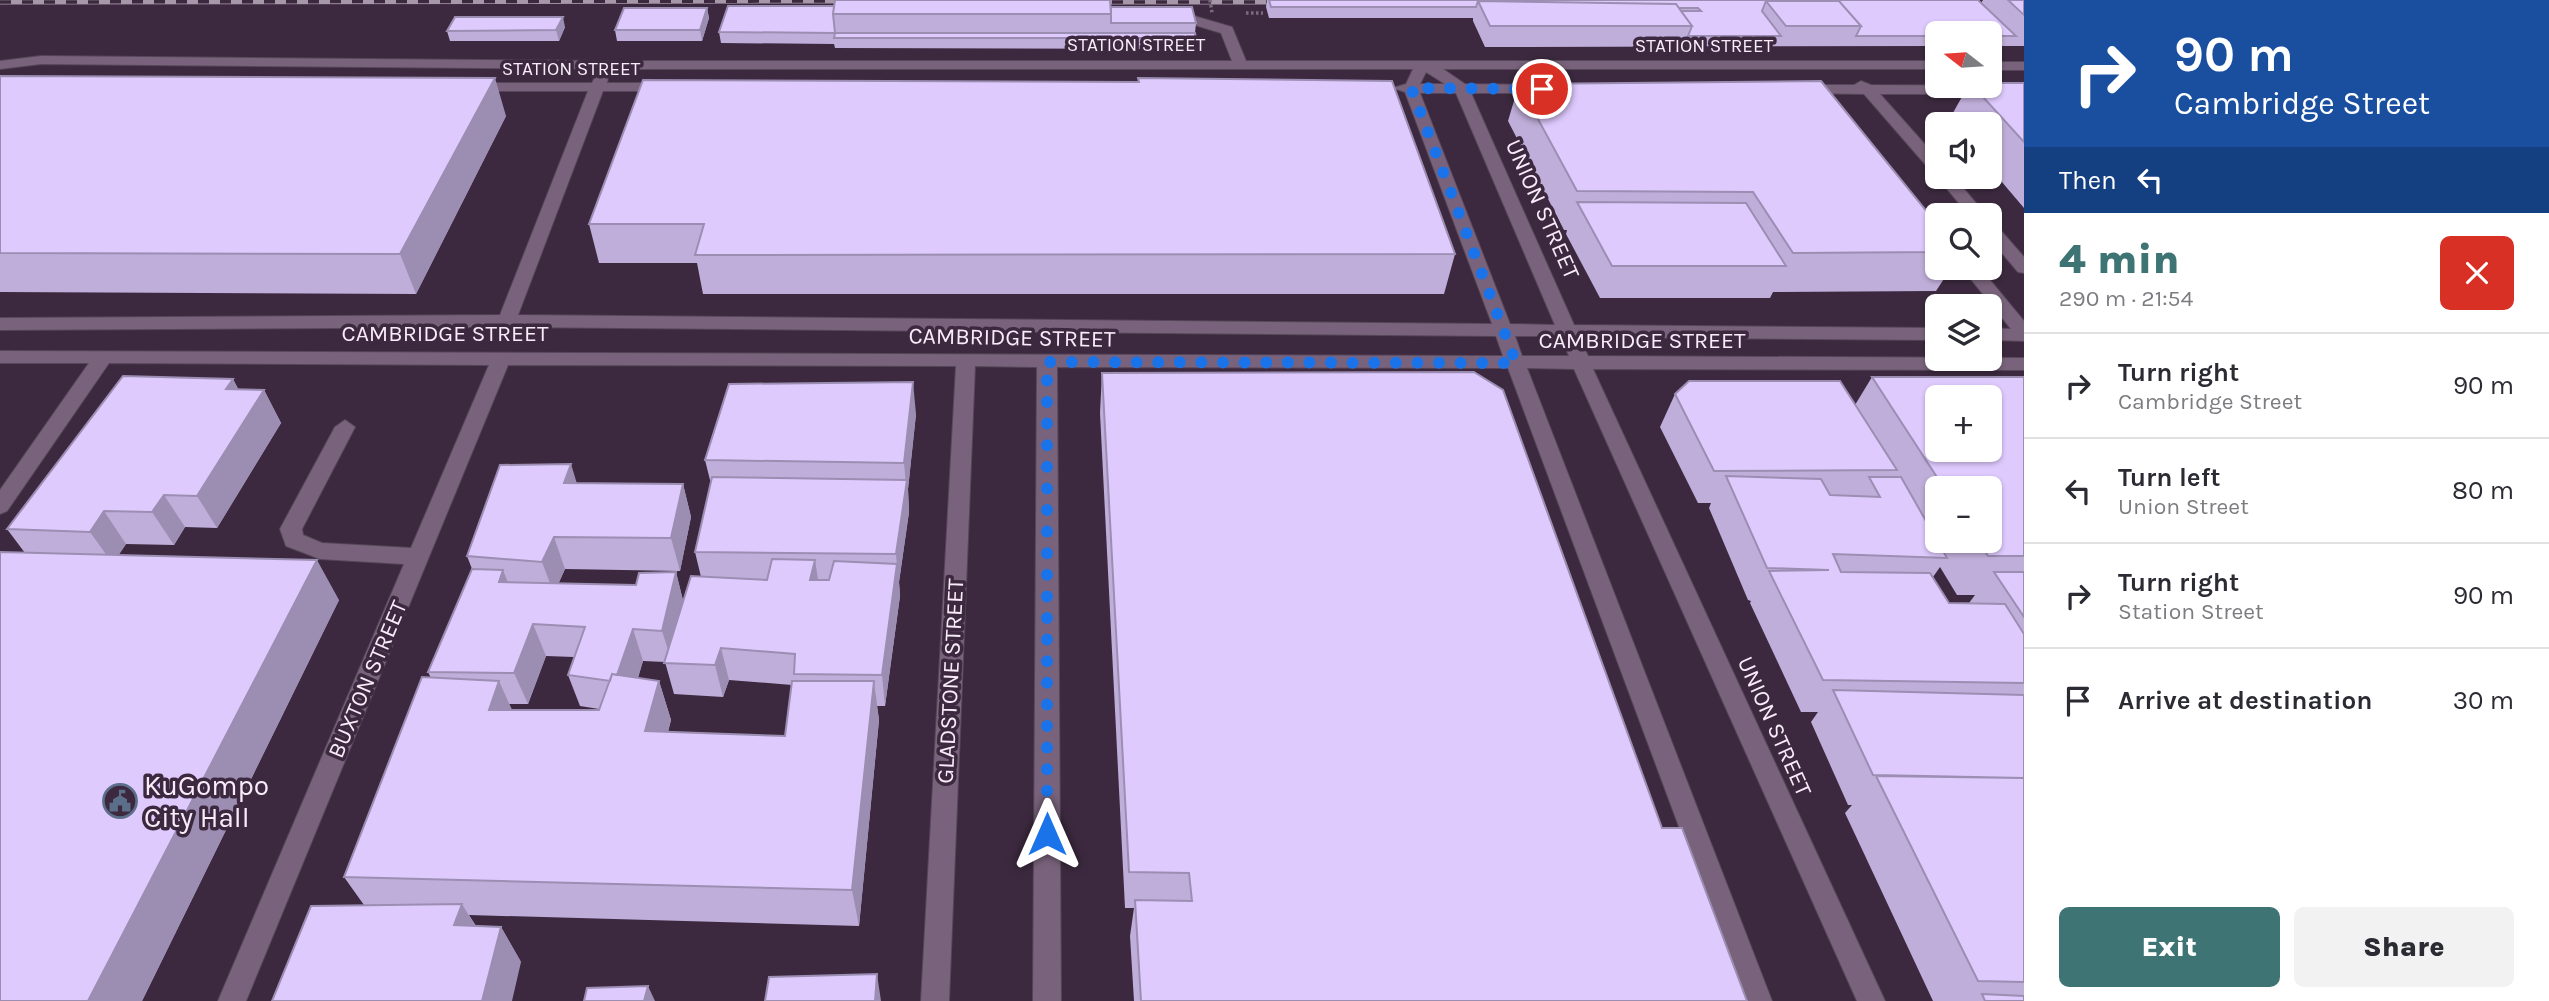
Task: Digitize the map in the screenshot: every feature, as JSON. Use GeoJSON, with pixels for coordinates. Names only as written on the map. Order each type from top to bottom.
{"type":"FeatureCollection","features":[{"type":"Feature","properties":{"kind":"street"},"geometry":{"type":"LineString","coordinates":[[1158,12],[1179,15],[1227,30],[1240,63]]}},
{"type":"Feature","properties":{"kind":"street"},"geometry":{"type":"LineString","coordinates":[[0,72],[19,62]]}},
{"type":"Feature","properties":{"kind":"street","name":"STATION STREET"},"geometry":{"type":"LineString","coordinates":[[0,65],[19,62],[1925,65]]}},
{"type":"Feature","properties":{"kind":"street"},"geometry":{"type":"LineString","coordinates":[[1461,88],[1423,63],[1411,88],[1758,1001]]}},
{"type":"Feature","properties":{"kind":"street"},"geometry":{"type":"LineString","coordinates":[[1608,64],[1618,80]]}},
{"type":"Feature","properties":{"kind":"street"},"geometry":{"type":"LineString","coordinates":[[507,320],[607,65]]}},
{"type":"Feature","properties":{"kind":"street"},"geometry":{"type":"LineString","coordinates":[[1842,110],[1825,89],[1828,65],[1869,90],[1925,154]]}},
{"type":"Feature","properties":{"kind":"street"},"geometry":{"type":"LineString","coordinates":[[2002,66],[2024,66]]}},
{"type":"Feature","properties":{"kind":"street","name":"STATION STREET"},"geometry":{"type":"LineString","coordinates":[[457,87],[680,88]]}},
{"type":"Feature","properties":{"kind":"street"},"geometry":{"type":"LineString","coordinates":[[1384,88],[1556,89]]}},
{"type":"Feature","properties":{"kind":"street","name":"UNION STREET"},"geometry":{"type":"LineString","coordinates":[[1461,88],[1582,365],[1871,1001]]}},
{"type":"Feature","properties":{"kind":"street"},"geometry":{"type":"LineString","coordinates":[[1784,89],[2024,90]]}},
{"type":"Feature","properties":{"kind":"street"},"geometry":{"type":"LineString","coordinates":[[1955,189],[1968,203]]}},
{"type":"Feature","properties":{"kind":"street"},"geometry":{"type":"LineString","coordinates":[[2002,243],[2024,268]]}},
{"type":"Feature","properties":{"kind":"street"},"geometry":{"type":"LineString","coordinates":[[1981,280],[2024,334]]}},
{"type":"Feature","properties":{"kind":"street","name":"CAMBRIDGE STREET"},"geometry":{"type":"LineString","coordinates":[[0,324],[507,320],[1925,334]]}},
{"type":"Feature","properties":{"kind":"street"},"geometry":{"type":"LineString","coordinates":[[2002,334],[2024,334]]}},
{"type":"Feature","properties":{"kind":"street","name":"CAMBRIDGE STREET"},"geometry":{"type":"LineString","coordinates":[[0,357],[502,357],[1582,365],[2024,364]]}},
{"type":"Feature","properties":{"kind":"street","name":"BUXTON STREET"},"geometry":{"type":"LineString","coordinates":[[232,1001],[502,357]]}},
{"type":"Feature","properties":{"kind":"street"},"geometry":{"type":"LineString","coordinates":[[0,506],[103,358]]}},
{"type":"Feature","properties":{"kind":"street","name":"GLADSTONE STREET"},"geometry":{"type":"LineString","coordinates":[[934,1001],[966,361]]}},
{"type":"Feature","properties":{"kind":"street"},"geometry":{"type":"LineString","coordinates":[[1047,362],[1047,1001]]}},
{"type":"Feature","properties":{"kind":"street"},"geometry":{"type":"LineString","coordinates":[[345,427],[291,529],[294,540],[320,551],[418,557]]}},
{"type":"Feature","properties":{"kind":"path"},"geometry":{"type":"LineString","coordinates":[[1210,0],[1212,13]]}},
{"type":"Feature","properties":{"kind":"building"},"geometry":{"type":"Polygon","coordinates":[[[835,0],[1110,0],[1111,14],[833,14],[835,0]]]}},
{"type":"Feature","properties":{"kind":"building"},"geometry":{"type":"Polygon","coordinates":[[[1269,0],[1978,0],[2000,21],[1925,21],[1925,36],[1856,36],[1861,26],[1839,1],[1766,1],[1762,11],[1781,36],[1688,36],[1692,26],[1681,11],[1701,11],[1698,8],[1679,8],[1676,4],[1478,1],[1476,7],[1271,7],[1269,0]]]}},
{"type":"Feature","properties":{"kind":"building"},"geometry":{"type":"Polygon","coordinates":[[[2008,0],[2024,0],[2024,15],[2008,0]]]}},
{"type":"Feature","properties":{"kind":"building"},"geometry":{"type":"Polygon","coordinates":[[[1478,1],[1676,4],[1692,26],[1490,26],[1478,1]]]}},
{"type":"Feature","properties":{"kind":"building"},"geometry":{"type":"Polygon","coordinates":[[[1766,1],[1839,1],[1861,26],[1786,26],[1766,1]]]}},
{"type":"Feature","properties":{"kind":"building"},"geometry":{"type":"Polygon","coordinates":[[[728,6],[834,6],[835,33],[719,32],[728,6]]]}},
{"type":"Feature","properties":{"kind":"building"},"geometry":{"type":"Polygon","coordinates":[[[1111,7],[1192,7],[1196,23],[1111,23],[1111,7]]]}},
{"type":"Feature","properties":{"kind":"building"},"geometry":{"type":"Polygon","coordinates":[[[624,8],[707,8],[700,30],[615,30],[624,8]]]}},
{"type":"Feature","properties":{"kind":"building"},"geometry":{"type":"Polygon","coordinates":[[[455,17],[563,17],[556,30],[447,31],[455,17]]]}},
{"type":"Feature","properties":{"kind":"building"},"geometry":{"type":"Polygon","coordinates":[[[2002,23],[2016,36],[2002,36],[2002,23]]]}},
{"type":"Feature","properties":{"kind":"building"},"geometry":{"type":"Polygon","coordinates":[[[835,33],[1195,33],[1196,38],[834,38],[835,33]]]}},
{"type":"Feature","properties":{"kind":"building"},"geometry":{"type":"Polygon","coordinates":[[[0,76],[495,78],[400,254],[0,253],[0,76]]]}},
{"type":"Feature","properties":{"kind":"building"},"geometry":{"type":"Polygon","coordinates":[[[1138,78],[1392,81],[1455,254],[695,255],[704,224],[589,224],[643,80],[1139,82],[1138,78]]]}},
{"type":"Feature","properties":{"kind":"building"},"geometry":{"type":"Polygon","coordinates":[[[1821,81],[1925,209],[1925,252],[1793,253],[1753,192],[1577,191],[1519,84],[1821,81]]]}},
{"type":"Feature","properties":{"kind":"building"},"geometry":{"type":"Polygon","coordinates":[[[2002,83],[2024,83],[2024,142],[2002,118],[2002,112],[1997,112],[1984,98],[2002,98],[2002,83]]]}},
{"type":"Feature","properties":{"kind":"building"},"geometry":{"type":"Polygon","coordinates":[[[1577,202],[1746,203],[1786,266],[1612,266],[1577,202]]]}},
{"type":"Feature","properties":{"kind":"building"},"geometry":{"type":"Polygon","coordinates":[[[1474,372],[1503,390],[1662,828],[1682,828],[1747,1001],[1141,1001],[1135,900],[1192,901],[1189,873],[1129,872],[1102,373],[1474,372]]]}},
{"type":"Feature","properties":{"kind":"building"},"geometry":{"type":"Polygon","coordinates":[[[123,376],[233,379],[226,389],[264,390],[197,496],[164,495],[152,512],[104,511],[90,532],[7,529],[123,376]]]}},
{"type":"Feature","properties":{"kind":"building"},"geometry":{"type":"Polygon","coordinates":[[[1872,377],[2024,377],[2024,556],[1988,556],[1986,553],[2002,553],[2002,476],[1936,476],[1927,462],[2002,462],[2002,385],[1925,385],[1925,459],[1872,377]]]}},
{"type":"Feature","properties":{"kind":"building"},"geometry":{"type":"Polygon","coordinates":[[[1689,381],[1840,381],[1897,470],[1714,471],[1675,394],[1689,381]]]}},
{"type":"Feature","properties":{"kind":"building"},"geometry":{"type":"Polygon","coordinates":[[[913,382],[904,463],[705,460],[729,384],[913,382]]]}},
{"type":"Feature","properties":{"kind":"building"},"geometry":{"type":"Polygon","coordinates":[[[571,464],[564,483],[683,484],[671,538],[554,537],[542,562],[467,556],[500,465],[571,464]]]}},
{"type":"Feature","properties":{"kind":"building"},"geometry":{"type":"Polygon","coordinates":[[[1726,476],[1821,479],[1830,495],[1880,497],[1869,477],[1901,477],[1925,519],[1925,553],[1944,553],[1947,558],[1833,554],[1841,572],[1930,573],[1949,603],[2005,604],[2024,634],[2024,683],[1823,680],[1769,571],[1829,570],[1767,568],[1726,476]]]}},
{"type":"Feature","properties":{"kind":"building"},"geometry":{"type":"Polygon","coordinates":[[[712,477],[907,480],[896,554],[695,552],[712,477]]]}},
{"type":"Feature","properties":{"kind":"building","name":"KuGompo City Hall"},"geometry":{"type":"Polygon","coordinates":[[[0,552],[317,560],[88,1001],[0,1001],[0,552]]]}},
{"type":"Feature","properties":{"kind":"building"},"geometry":{"type":"Polygon","coordinates":[[[772,559],[815,560],[810,580],[829,580],[834,561],[897,564],[882,675],[794,674],[795,654],[721,648],[715,665],[664,663],[691,576],[767,580],[772,559]]]}},
{"type":"Feature","properties":{"kind":"building"},"geometry":{"type":"Polygon","coordinates":[[[472,569],[503,570],[499,582],[636,585],[639,573],[676,572],[662,631],[633,629],[617,675],[612,674],[610,681],[568,675],[585,627],[533,624],[514,673],[428,672],[472,569]]]}},
{"type":"Feature","properties":{"kind":"building"},"geometry":{"type":"Polygon","coordinates":[[[1994,572],[2024,572],[2024,617],[1994,572]]]}},
{"type":"Feature","properties":{"kind":"building"},"geometry":{"type":"Polygon","coordinates":[[[612,674],[659,681],[645,731],[785,736],[792,681],[874,681],[852,890],[344,877],[422,677],[499,681],[489,710],[599,710],[612,674]]]}},
{"type":"Feature","properties":{"kind":"building"},"geometry":{"type":"Polygon","coordinates":[[[1833,690],[2024,695],[2024,778],[1873,775],[1833,690]]]}},
{"type":"Feature","properties":{"kind":"building"},"geometry":{"type":"Polygon","coordinates":[[[1876,776],[2024,778],[2024,982],[1978,981],[1876,776]]]}},
{"type":"Feature","properties":{"kind":"building"},"geometry":{"type":"Polygon","coordinates":[[[462,904],[454,925],[501,927],[482,1001],[272,1001],[311,906],[462,904]]]}},
{"type":"Feature","properties":{"kind":"building"},"geometry":{"type":"Polygon","coordinates":[[[877,974],[875,1001],[765,1001],[769,977],[877,974]]]}},
{"type":"Feature","properties":{"kind":"building"},"geometry":{"type":"Polygon","coordinates":[[[648,986],[644,1001],[584,1001],[587,988],[648,986]]]}},
{"type":"Feature","properties":{"kind":"building"},"geometry":{"type":"Polygon","coordinates":[[[1982,994],[2024,996],[2024,1001],[1985,1001],[1982,994]]]}},
{"type":"Feature","properties":{"kind":"railway"},"geometry":{"type":"LineString","coordinates":[[0,2],[855,1]]}},
{"type":"Feature","properties":{"kind":"railway"},"geometry":{"type":"LineString","coordinates":[[1090,2],[1286,2]]}},
{"type":"Feature","properties":{"kind":"place","name":"KuGompo City Hall"},"geometry":{"type":"Point","coordinates":[120,801]}},
{"type":"Feature","properties":{"kind":"route"},"geometry":{"type":"LineString","coordinates":[[1047,834],[1047,362],[1516,363],[1411,88],[1542,89]]}}]}
